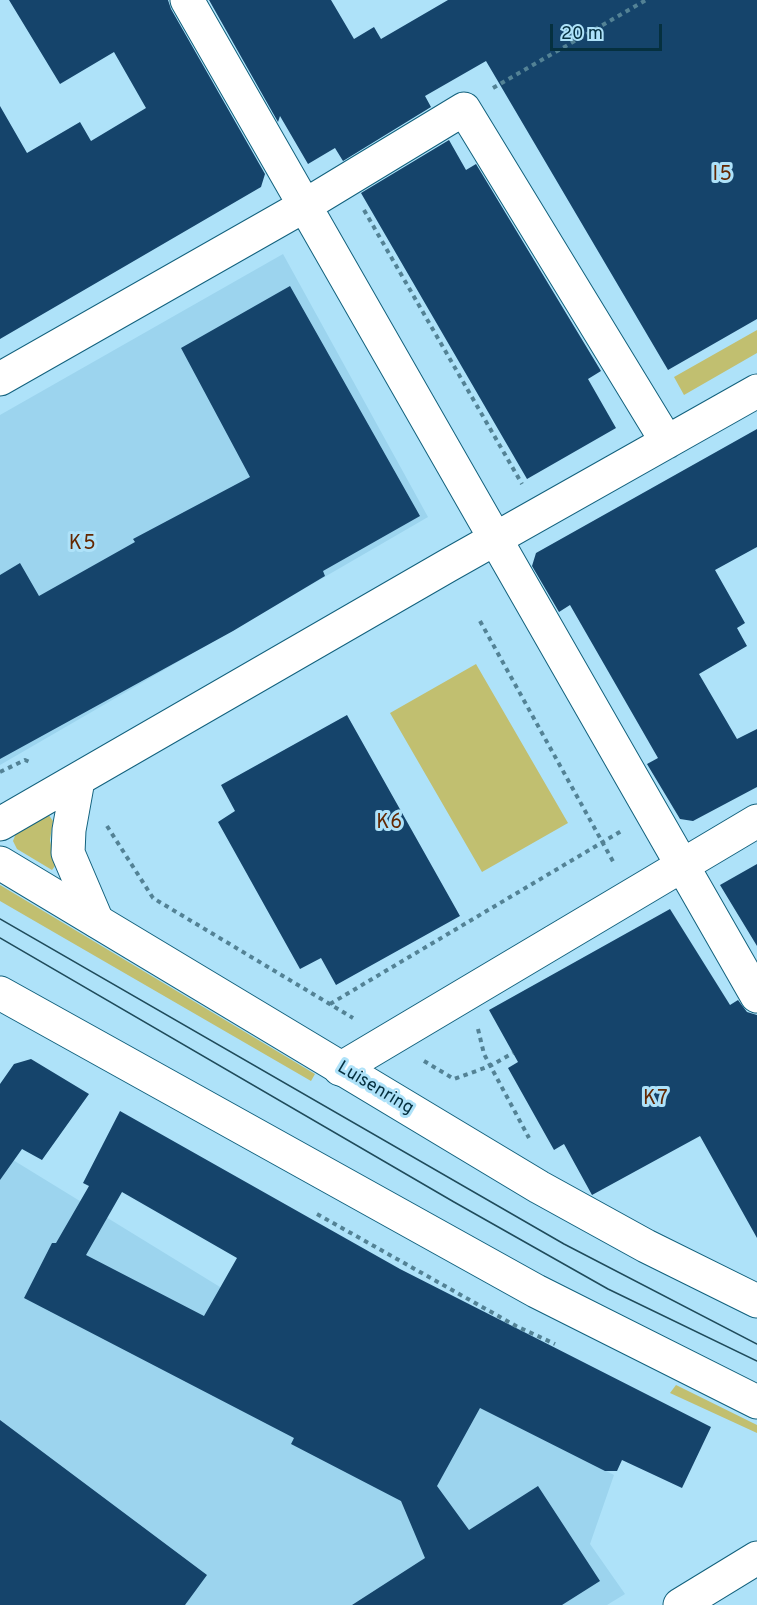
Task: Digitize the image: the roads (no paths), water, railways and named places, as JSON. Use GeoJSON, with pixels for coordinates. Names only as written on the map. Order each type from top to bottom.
{"type":"FeatureCollection","features":[{"type":"Feature","properties":{"kind":"street"},"geometry":{"type":"LineString","coordinates":[[186,0],[757,996]]}},
{"type":"Feature","properties":{"kind":"street"},"geometry":{"type":"LineString","coordinates":[[0,379],[304,206],[464,109],[667,442]]}},
{"type":"Feature","properties":{"kind":"street"},"geometry":{"type":"LineString","coordinates":[[0,824],[538,514],[757,391]]}},
{"type":"Feature","properties":{"kind":"street"},"geometry":{"type":"LineString","coordinates":[[78,780],[69,830],[68,853],[97,921]]}},
{"type":"Feature","properties":{"kind":"street"},"geometry":{"type":"LineString","coordinates":[[340,1069],[757,821]]}},
{"type":"Feature","properties":{"kind":"street","name":"Luisenring"},"geometry":{"type":"LineString","coordinates":[[0,863],[340,1069],[568,1203],[646,1246],[757,1301]]}},
{"type":"Feature","properties":{"kind":"street"},"geometry":{"type":"LineString","coordinates":[[0,993],[536,1291],[757,1402]]}},
{"type":"Feature","properties":{"kind":"street"},"geometry":{"type":"LineString","coordinates":[[691,1602],[757,1558]]}},
{"type":"Feature","properties":{"kind":"tram line"},"geometry":{"type":"LineString","coordinates":[[0,919],[564,1244],[757,1344]]}},
{"type":"Feature","properties":{"kind":"tram line"},"geometry":{"type":"LineString","coordinates":[[0,938],[608,1289],[757,1361]]}},
{"type":"Feature","properties":{"kind":"district","name":"I5"},"geometry":{"type":"Point","coordinates":[723,176]}},
{"type":"Feature","properties":{"kind":"district","name":"K5"},"geometry":{"type":"Point","coordinates":[83,545]}},
{"type":"Feature","properties":{"kind":"district","name":"K6"},"geometry":{"type":"Point","coordinates":[390,824]}},
{"type":"Feature","properties":{"kind":"district","name":"K7"},"geometry":{"type":"Point","coordinates":[656,1100]}}]}
